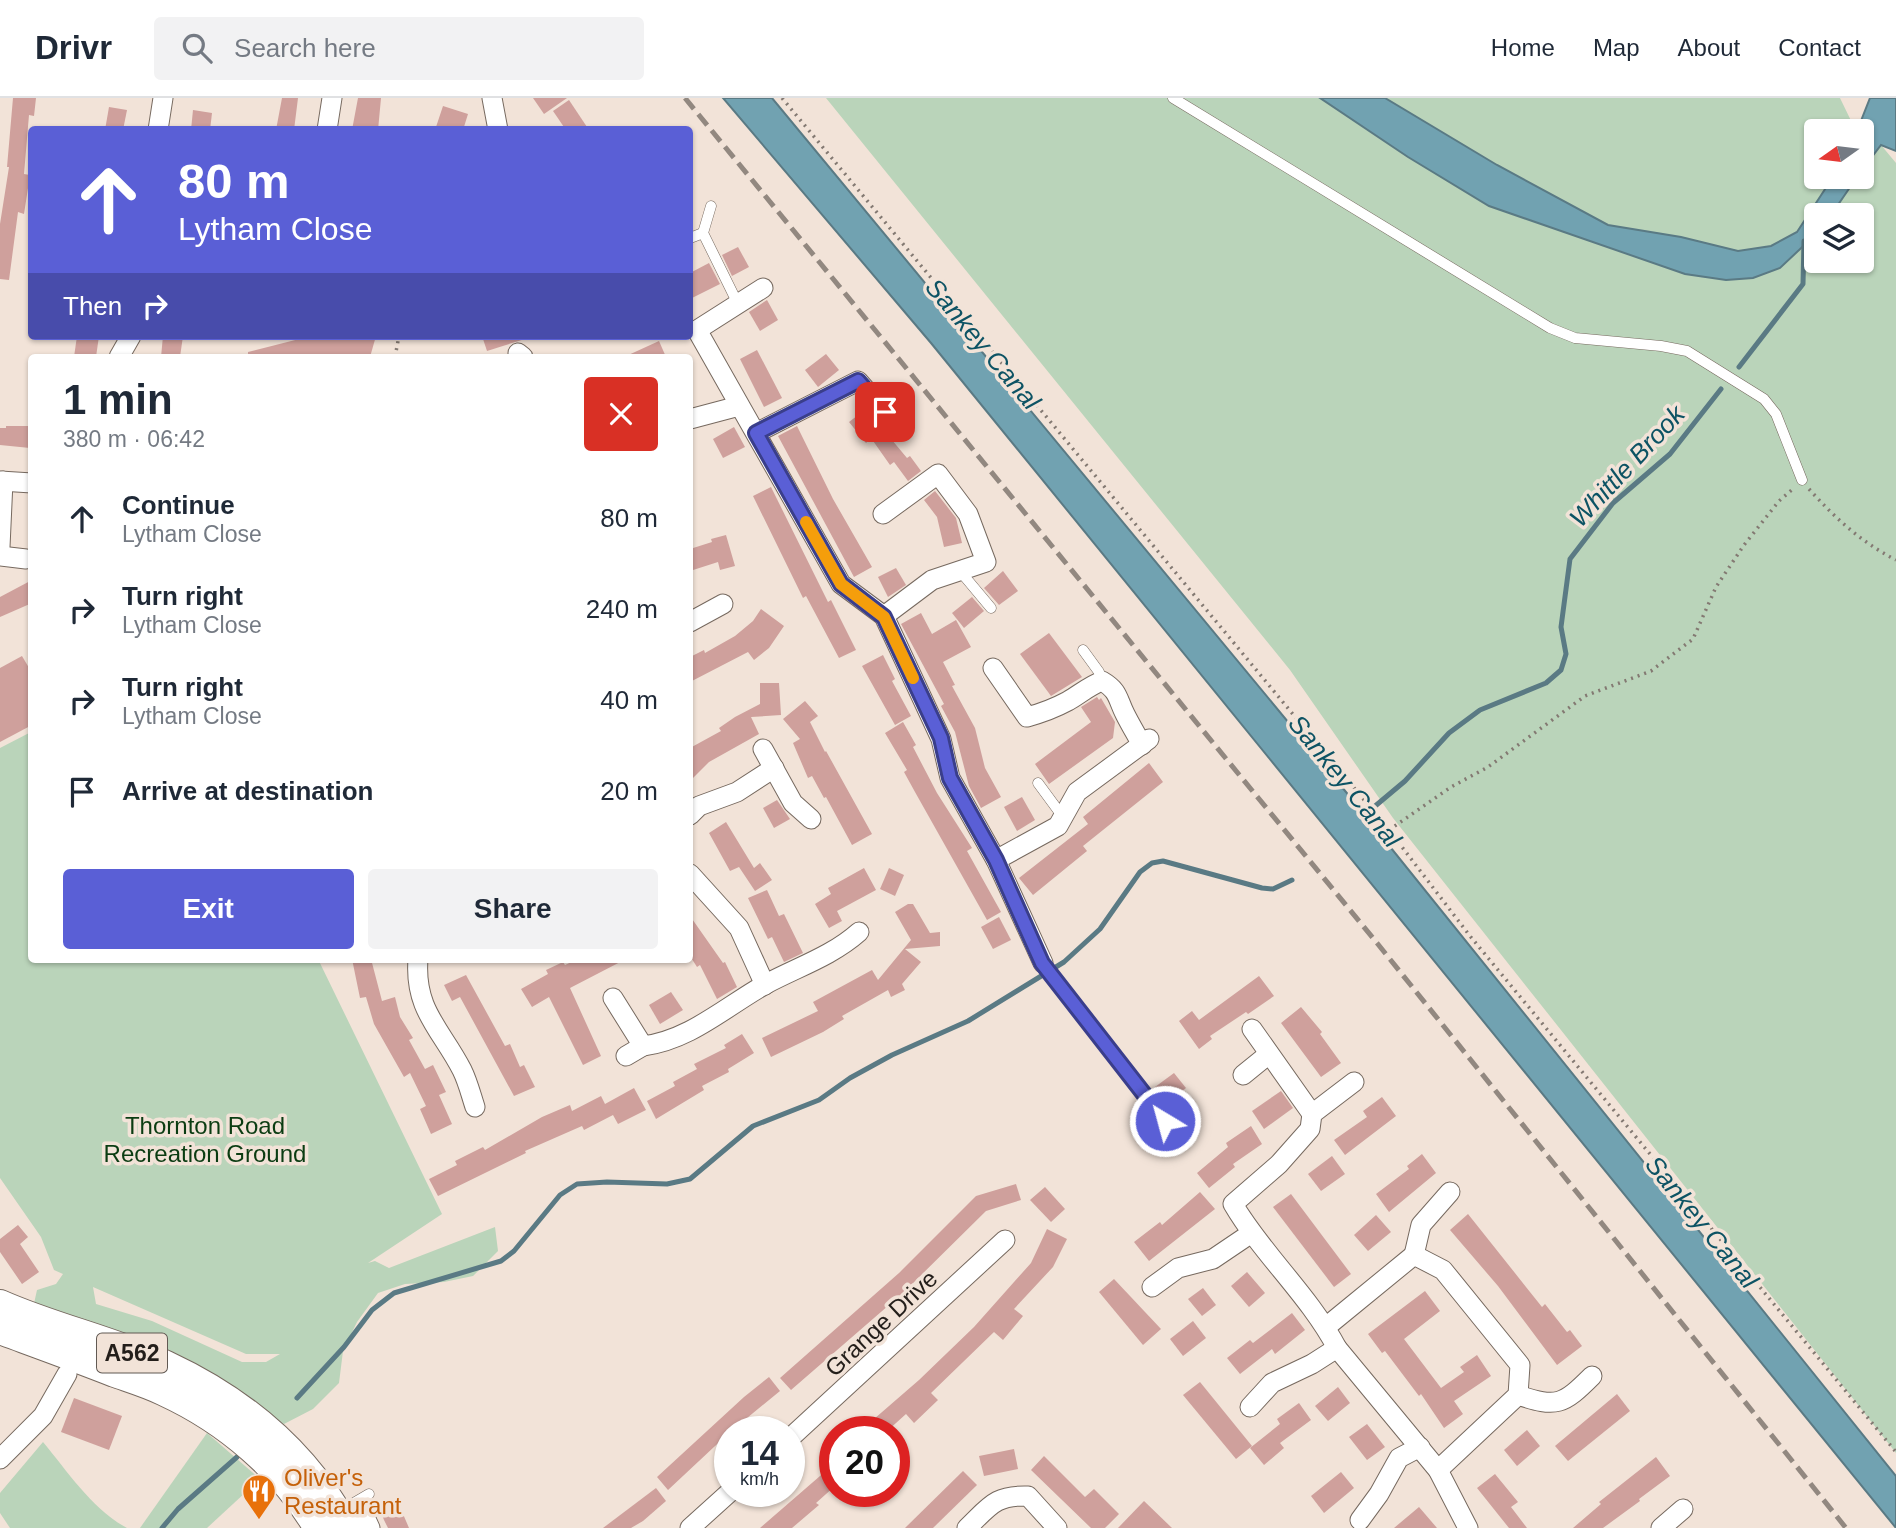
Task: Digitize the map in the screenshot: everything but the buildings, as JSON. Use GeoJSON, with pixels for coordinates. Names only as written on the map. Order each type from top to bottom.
{"type":"FeatureCollection","features":[{"type":"Feature","properties":{"kind":"main road","name":"A562"},"geometry":{"type":"LineString","coordinates":[[0,1305],[165,1366],[230,1401],[245,1426]]}},
{"type":"Feature","properties":{"kind":"main road","name":"A562"},"geometry":{"type":"LineString","coordinates":[[0,1329],[165,1390],[200,1410],[245,1426],[305,1468],[339,1525]]}},
{"type":"Feature","properties":{"kind":"street"},"geometry":{"type":"LineString","coordinates":[[159,126],[163,98]]}},
{"type":"Feature","properties":{"kind":"street"},"geometry":{"type":"LineString","coordinates":[[328,126],[332,98]]}},
{"type":"Feature","properties":{"kind":"street"},"geometry":{"type":"LineString","coordinates":[[492,98],[497,126]]}},
{"type":"Feature","properties":{"kind":"street"},"geometry":{"type":"LineString","coordinates":[[762,288],[697,330],[841,584],[884,617],[941,738],[950,778],[996,860],[1042,963]]}},
{"type":"Feature","properties":{"kind":"street"},"geometry":{"type":"LineString","coordinates":[[756,433],[858,381],[899,428]]}},
{"type":"Feature","properties":{"kind":"street"},"geometry":{"type":"LineString","coordinates":[[693,418],[739,406]]}},
{"type":"Feature","properties":{"kind":"street"},"geometry":{"type":"LineString","coordinates":[[883,514],[937,474],[968,514],[986,562],[932,580],[884,617]]}},
{"type":"Feature","properties":{"kind":"street"},"geometry":{"type":"LineString","coordinates":[[0,547],[2,481],[28,483]]}},
{"type":"Feature","properties":{"kind":"street"},"geometry":{"type":"LineString","coordinates":[[0,556],[26,559]]}},
{"type":"Feature","properties":{"kind":"street"},"geometry":{"type":"LineString","coordinates":[[693,620],[723,604]]}},
{"type":"Feature","properties":{"kind":"street"},"geometry":{"type":"LineString","coordinates":[[993,668],[1027,717],[1049,711],[1102,681],[1119,696],[1123,711],[1145,742],[1077,792],[1058,826],[996,860]]}},
{"type":"Feature","properties":{"kind":"street"},"geometry":{"type":"LineString","coordinates":[[763,749],[793,803],[811,819]]}},
{"type":"Feature","properties":{"kind":"street"},"geometry":{"type":"LineString","coordinates":[[693,812],[699,806],[737,792],[774,768]]}},
{"type":"Feature","properties":{"kind":"street"},"geometry":{"type":"LineString","coordinates":[[693,877],[739,928],[765,985]]}},
{"type":"Feature","properties":{"kind":"street"},"geometry":{"type":"LineString","coordinates":[[613,998],[634,1051],[663,1043],[683,1036],[802,965],[830,954],[861,929]]}},
{"type":"Feature","properties":{"kind":"street"},"geometry":{"type":"LineString","coordinates":[[418,963],[416,978],[424,1008],[463,1071],[475,1109]]}},
{"type":"Feature","properties":{"kind":"street"},"geometry":{"type":"LineString","coordinates":[[1252,1028],[1312,1114],[1310,1129],[1279,1164],[1233,1204],[1251,1234],[1326,1326],[1337,1348],[1438,1470],[1468,1528]]}},
{"type":"Feature","properties":{"kind":"street"},"geometry":{"type":"LineString","coordinates":[[1243,1075],[1269,1054]]}},
{"type":"Feature","properties":{"kind":"street"},"geometry":{"type":"LineString","coordinates":[[1312,1114],[1354,1082]]}},
{"type":"Feature","properties":{"kind":"street"},"geometry":{"type":"LineString","coordinates":[[1326,1326],[1414,1255],[1421,1225],[1450,1192]]}},
{"type":"Feature","properties":{"kind":"street"},"geometry":{"type":"LineString","coordinates":[[1152,1287],[1178,1268],[1213,1259],[1251,1234]]}},
{"type":"Feature","properties":{"kind":"street","name":"Grange Drive"},"geometry":{"type":"LineString","coordinates":[[805,1424],[1005,1241]]}},
{"type":"Feature","properties":{"kind":"street"},"geometry":{"type":"LineString","coordinates":[[1414,1255],[1443,1270],[1520,1365],[1518,1395],[1438,1470]]}},
{"type":"Feature","properties":{"kind":"street"},"geometry":{"type":"LineString","coordinates":[[1250,1406],[1272,1383],[1312,1364],[1337,1348]]}},
{"type":"Feature","properties":{"kind":"street"},"geometry":{"type":"LineString","coordinates":[[0,1459],[43,1416],[67,1374]]}},
{"type":"Feature","properties":{"kind":"street"},"geometry":{"type":"LineString","coordinates":[[1518,1395],[1544,1404],[1569,1399],[1592,1376]]}},
{"type":"Feature","properties":{"kind":"street"},"geometry":{"type":"LineString","coordinates":[[1360,1520],[1379,1494],[1399,1458],[1420,1447]]}},
{"type":"Feature","properties":{"kind":"street"},"geometry":{"type":"LineString","coordinates":[[967,1528],[990,1506],[1007,1495],[1028,1496],[1057,1528]]}},
{"type":"Feature","properties":{"kind":"street"},"geometry":{"type":"LineString","coordinates":[[690,1528],[714,1506]]}},
{"type":"Feature","properties":{"kind":"street"},"geometry":{"type":"LineString","coordinates":[[1661,1528],[1683,1509]]}},
{"type":"Feature","properties":{"kind":"lane"},"geometry":{"type":"LineString","coordinates":[[1172,98],[1549,328],[1575,338],[1687,351],[1764,399],[1776,414],[1802,480]]}},
{"type":"Feature","properties":{"kind":"lane"},"geometry":{"type":"LineString","coordinates":[[710,206],[703,233],[738,304]]}},
{"type":"Feature","properties":{"kind":"lane"},"geometry":{"type":"LineString","coordinates":[[693,238],[703,233]]}},
{"type":"Feature","properties":{"kind":"lane"},"geometry":{"type":"LineString","coordinates":[[960,571],[991,608]]}},
{"type":"Feature","properties":{"kind":"lane"},"geometry":{"type":"LineString","coordinates":[[1083,650],[1099,672],[1102,681]]}},
{"type":"Feature","properties":{"kind":"lane"},"geometry":{"type":"LineString","coordinates":[[1038,783],[1063,817]]}},
{"type":"Feature","properties":{"kind":"lane"},"geometry":{"type":"LineString","coordinates":[[1042,963],[1165,1121]]}},
{"type":"Feature","properties":{"kind":"lane"},"geometry":{"type":"LineString","coordinates":[[339,1525],[369,1494]]}},
{"type":"Feature","properties":{"kind":"path"},"geometry":{"type":"LineString","coordinates":[[782,98],[1389,830],[1470,936],[1896,1452]]}},
{"type":"Feature","properties":{"kind":"path"},"geometry":{"type":"LineString","coordinates":[[1389,830],[1451,787],[1488,767],[1585,696],[1651,671],[1693,639],[1716,587],[1744,545],[1779,501],[1802,480],[1836,519],[1882,553],[1896,560]]}},
{"type":"Feature","properties":{"kind":"green space"},"geometry":{"type":"Polygon","coordinates":[[[826,98],[1320,98],[1408,157],[1489,206],[1685,274],[1780,268],[1804,245],[1804,273],[1874,273],[1874,203],[1839,203],[1849,189],[1874,189],[1874,154],[1881,145],[1896,163],[1896,1453],[1393,818],[1290,670],[826,98]]]}},
{"type":"Feature","properties":{"kind":"green space"},"geometry":{"type":"Polygon","coordinates":[[[1385,98],[1840,98],[1850,119],[1804,119],[1804,189],[1825,189],[1816,203],[1804,203],[1804,221],[1797,232],[1771,246],[1738,251],[1681,237],[1608,225],[1497,165],[1385,98]]]}},
{"type":"Feature","properties":{"kind":"green space","name":"Thornton Road Recreation Ground"},"geometry":{"type":"Polygon","coordinates":[[[28,734],[28,963],[320,963],[442,1214],[368,1263],[375,1261],[389,1268],[495,1227],[498,1251],[473,1276],[444,1282],[405,1284],[378,1293],[357,1322],[343,1351],[339,1383],[313,1409],[284,1424],[221,1387],[33,1308],[37,1290],[56,1284],[63,1274],[54,1270],[41,1237],[0,1178],[0,748],[28,734]],[[93,1287],[96,1304],[152,1321],[242,1362],[266,1362],[280,1354],[246,1354],[93,1287]]]}},
{"type":"Feature","properties":{"kind":"green space"},"geometry":{"type":"Polygon","coordinates":[[[207,1433],[260,1479],[207,1528],[140,1528],[207,1433]]]}},
{"type":"Feature","properties":{"kind":"green space"},"geometry":{"type":"Polygon","coordinates":[[[43,1442],[92,1500],[127,1528],[10,1528],[0,1513],[0,1493],[43,1442]]]}},
{"type":"Feature","properties":{"kind":"water"},"geometry":{"type":"Polygon","coordinates":[[[723,98],[772,98],[1346,792],[1896,1476],[1896,1528],[931,343],[723,98]]]}},
{"type":"Feature","properties":{"kind":"water"},"geometry":{"type":"Polygon","coordinates":[[[1320,98],[1385,98],[1497,165],[1608,225],[1681,237],[1738,251],[1771,246],[1797,232],[1804,221],[1804,245],[1780,268],[1753,278],[1726,280],[1685,274],[1489,206],[1408,157],[1320,98]]]}},
{"type":"Feature","properties":{"kind":"water"},"geometry":{"type":"Polygon","coordinates":[[[1870,98],[1896,98],[1896,151],[1881,145],[1874,154],[1874,119],[1862,119],[1870,98]]]}},
{"type":"Feature","properties":{"kind":"water"},"geometry":{"type":"Polygon","coordinates":[[[1825,189],[1849,189],[1839,203],[1816,203],[1825,189]]]}},
{"type":"Feature","properties":{"kind":"waterway","name":"Whittle Brook"},"geometry":{"type":"LineString","coordinates":[[1739,367],[1803,284],[1804,241]]}},
{"type":"Feature","properties":{"kind":"waterway","name":"Whittle Brook"},"geometry":{"type":"LineString","coordinates":[[1374,807],[1405,781],[1449,733],[1480,710],[1546,683],[1561,670],[1566,654],[1561,627],[1570,559],[1613,503],[1670,454],[1721,389]]}},
{"type":"Feature","properties":{"kind":"waterway"},"geometry":{"type":"LineString","coordinates":[[297,1398],[344,1347],[372,1310],[394,1293],[501,1261],[514,1251],[560,1195],[577,1184],[667,1184],[690,1179],[753,1126],[819,1100],[850,1078],[892,1055],[968,1021],[1064,962],[1100,929],[1140,872],[1152,863],[1163,861],[1262,888],[1273,889],[1292,880]]}},
{"type":"Feature","properties":{"kind":"waterway","name":"Whittle Brook"},"geometry":{"type":"LineString","coordinates":[[162,1528],[178,1509],[237,1457]]}},
{"type":"Feature","properties":{"kind":"railway"},"geometry":{"type":"LineString","coordinates":[[685,98],[1377,943],[1846,1528]]}},
{"type":"Feature","properties":{"kind":"slow traffic"},"geometry":{"type":"LineString","coordinates":[[806,522],[841,584],[884,617],[913,678]]}},
{"type":"Feature","properties":{"kind":"place","name":"Oliver's Restaurant"},"geometry":{"type":"Point","coordinates":[259,1521]}},
{"type":"Feature","properties":{"kind":"route"},"geometry":{"type":"LineString","coordinates":[[885,412],[858,381],[756,433],[841,584],[884,617],[941,738],[950,778],[996,860],[1042,963],[1165,1121]]}},
{"type":"Feature","properties":{"kind":"water label","name":"Sankey Canal"},"geometry":{"type":"Point","coordinates":[983,344]}},
{"type":"Feature","properties":{"kind":"water label","name":"Sankey Canal"},"geometry":{"type":"Point","coordinates":[1345,781]}},
{"type":"Feature","properties":{"kind":"water label","name":"Sankey Canal"},"geometry":{"type":"Point","coordinates":[1702,1222]}}]}
